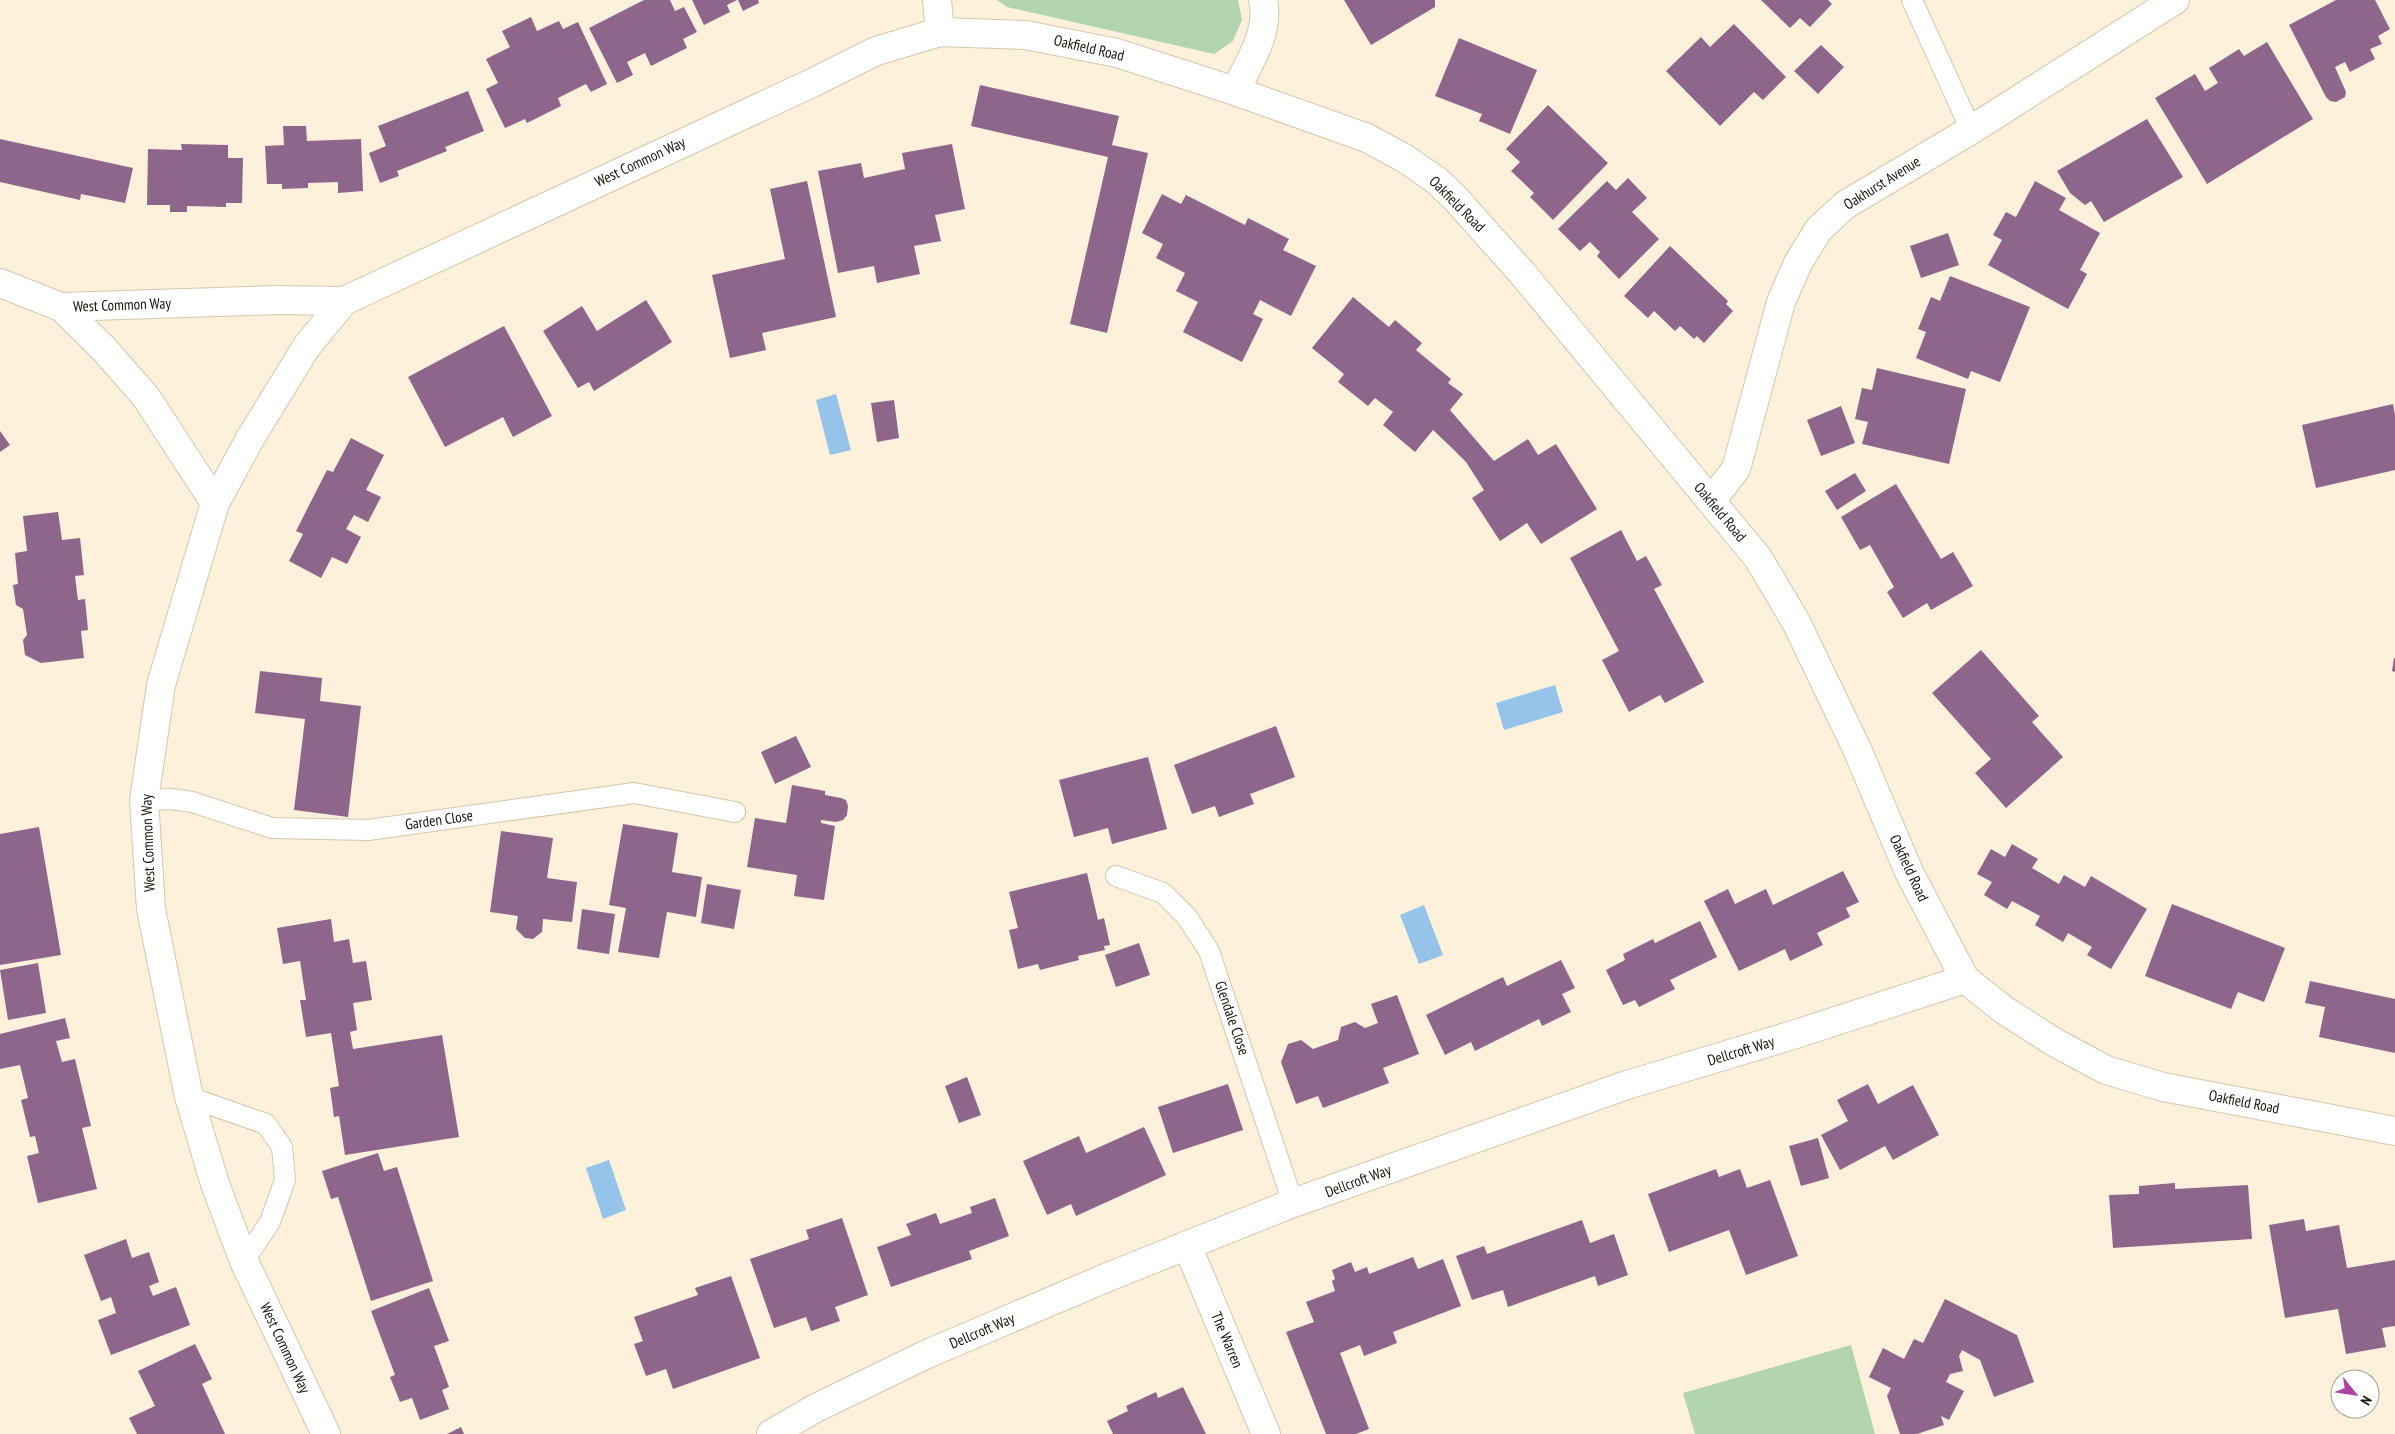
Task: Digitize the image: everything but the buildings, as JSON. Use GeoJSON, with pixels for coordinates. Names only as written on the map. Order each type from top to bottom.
{"type":"FeatureCollection","features":[{"type":"Feature","properties":{"kind":"street"},"geometry":{"type":"LineString","coordinates":[[937,0],[940,32]]}},
{"type":"Feature","properties":{"kind":"street"},"geometry":{"type":"LineString","coordinates":[[1235,91],[1258,46],[1266,13],[1263,0]]}},
{"type":"Feature","properties":{"kind":"street","name":"Oakhurst Avenue"},"geometry":{"type":"LineString","coordinates":[[1711,501],[1736,469],[1781,302],[1798,263],[1819,229],[1844,205],[1971,130],[2175,0]]}},
{"type":"Feature","properties":{"kind":"street","name":"Oakfield Road"},"geometry":{"type":"LineString","coordinates":[[940,32],[1026,35],[1117,53],[1235,91],[1367,138],[1404,158],[1436,180],[1455,198],[1522,273],[1758,558],[1796,622],[1857,749],[1909,872],[1965,979],[2004,1010],[2054,1042],[2106,1070],[2163,1087],[2395,1131]]}},
{"type":"Feature","properties":{"kind":"street","name":"West Common Way"},"geometry":{"type":"LineString","coordinates":[[326,1434],[244,1261],[215,1184],[189,1097],[150,909],[144,800],[161,685],[215,503],[251,436],[307,346],[344,301],[812,83],[876,51],[940,32]]}},
{"type":"Feature","properties":{"kind":"street"},"geometry":{"type":"LineString","coordinates":[[0,283],[61,307]]}},
{"type":"Feature","properties":{"kind":"street","name":"West Common Way"},"geometry":{"type":"LineString","coordinates":[[61,307],[277,300],[344,301]]}},
{"type":"Feature","properties":{"kind":"street","name":"West Common Way"},"geometry":{"type":"LineString","coordinates":[[61,307],[103,348],[146,397],[215,503]]}},
{"type":"Feature","properties":{"kind":"street","name":"Dellcroft Way"},"geometry":{"type":"LineString","coordinates":[[771,1434],[814,1409],[927,1354],[1187,1245],[1294,1204],[1627,1085],[1796,1034],[1965,979]]}},
{"type":"Feature","properties":{"kind":"street","name":"The Warren"},"geometry":{"type":"LineString","coordinates":[[1187,1245],[1266,1434]]}},
{"type":"Feature","properties":{"kind":"lane"},"geometry":{"type":"LineString","coordinates":[[1912,0],[1971,130]]}},
{"type":"Feature","properties":{"kind":"lane","name":"Garden Close"},"geometry":{"type":"LineString","coordinates":[[144,800],[171,799],[192,802],[272,828],[368,830],[634,793],[735,812]]}},
{"type":"Feature","properties":{"kind":"lane","name":"Glendale Close"},"geometry":{"type":"LineString","coordinates":[[1116,876],[1163,894],[1187,917],[1209,952],[1294,1204]]}},
{"type":"Feature","properties":{"kind":"lane"},"geometry":{"type":"LineString","coordinates":[[189,1097],[266,1124],[282,1147],[284,1180],[270,1222],[244,1261]]}},
{"type":"Feature","properties":{"kind":"green space"},"geometry":{"type":"Polygon","coordinates":[[[997,0],[1238,0],[1242,20],[1233,41],[1214,54],[1007,7],[997,0]]]}},
{"type":"Feature","properties":{"kind":"green space"},"geometry":{"type":"Polygon","coordinates":[[[1851,1345],[1875,1434],[1695,1434],[1683,1393],[1851,1345]]]}},
{"type":"Feature","properties":{"kind":"water"},"geometry":{"type":"Polygon","coordinates":[[[836,394],[851,450],[830,455],[816,400],[836,394]]]}},
{"type":"Feature","properties":{"kind":"water"},"geometry":{"type":"Polygon","coordinates":[[[1555,685],[1563,712],[1504,730],[1496,703],[1555,685]]]}},
{"type":"Feature","properties":{"kind":"water"},"geometry":{"type":"Polygon","coordinates":[[[1424,905],[1443,955],[1419,964],[1400,915],[1424,905]]]}},
{"type":"Feature","properties":{"kind":"water"},"geometry":{"type":"Polygon","coordinates":[[[609,1160],[626,1210],[603,1219],[586,1168],[609,1160]]]}}]}
